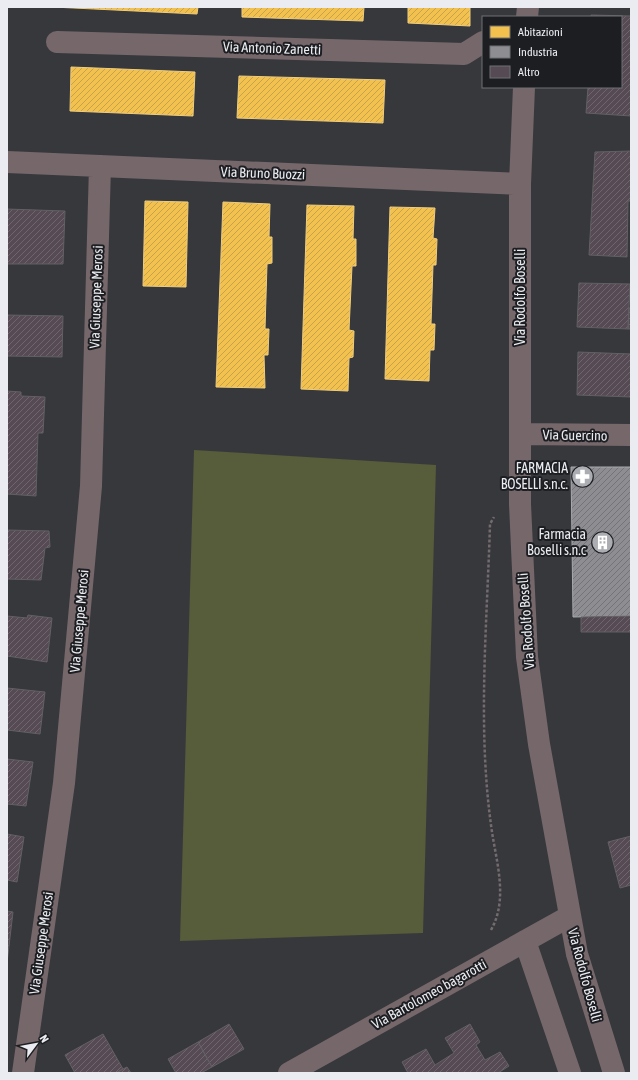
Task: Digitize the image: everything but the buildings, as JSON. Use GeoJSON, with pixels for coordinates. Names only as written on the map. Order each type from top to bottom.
{"type":"FeatureCollection","features":[{"type":"Feature","properties":{"kind":"street","name":"Via Antonio Zanetti"},"geometry":{"type":"LineString","coordinates":[[57,42],[464,54],[482,43]]}},
{"type":"Feature","properties":{"kind":"street","name":"Via Rodolfo Boselli"},"geometry":{"type":"LineString","coordinates":[[524,88],[520,184],[520,504],[527,657],[539,744],[577,954],[614,1073]]}},
{"type":"Feature","properties":{"kind":"street","name":"Via Bruno Buozzi"},"geometry":{"type":"LineString","coordinates":[[7,162],[520,184]]}},
{"type":"Feature","properties":{"kind":"street","name":"Via Giuseppe Merosi"},"geometry":{"type":"LineString","coordinates":[[23,1073],[64,783],[91,486],[100,166]]}},
{"type":"Feature","properties":{"kind":"street","name":"Via Guercino"},"geometry":{"type":"LineString","coordinates":[[520,434],[631,435]]}},
{"type":"Feature","properties":{"kind":"street","name":"Via Bartolomeo bagarotti"},"geometry":{"type":"LineString","coordinates":[[289,1073],[570,916]]}},
{"type":"Feature","properties":{"kind":"street"},"geometry":{"type":"LineString","coordinates":[[524,941],[570,1073]]}},
{"type":"Feature","properties":{"kind":"path"},"geometry":{"type":"LineString","coordinates":[[489,935],[501,904],[501,889],[488,805],[484,718],[490,524],[498,510]]}},
{"type":"Feature","properties":{"kind":"green space"},"geometry":{"type":"Polygon","coordinates":[[[194,450],[436,465],[423,933],[180,941],[194,450]]]}},
{"type":"Feature","properties":{"kind":"place","name":"FARMACIA BOSELLI s.n.c."},"geometry":{"type":"Point","coordinates":[583,476]}},
{"type":"Feature","properties":{"kind":"place","name":"Farmacia Boselli s.n.c"},"geometry":{"type":"Point","coordinates":[602,542]}}]}
